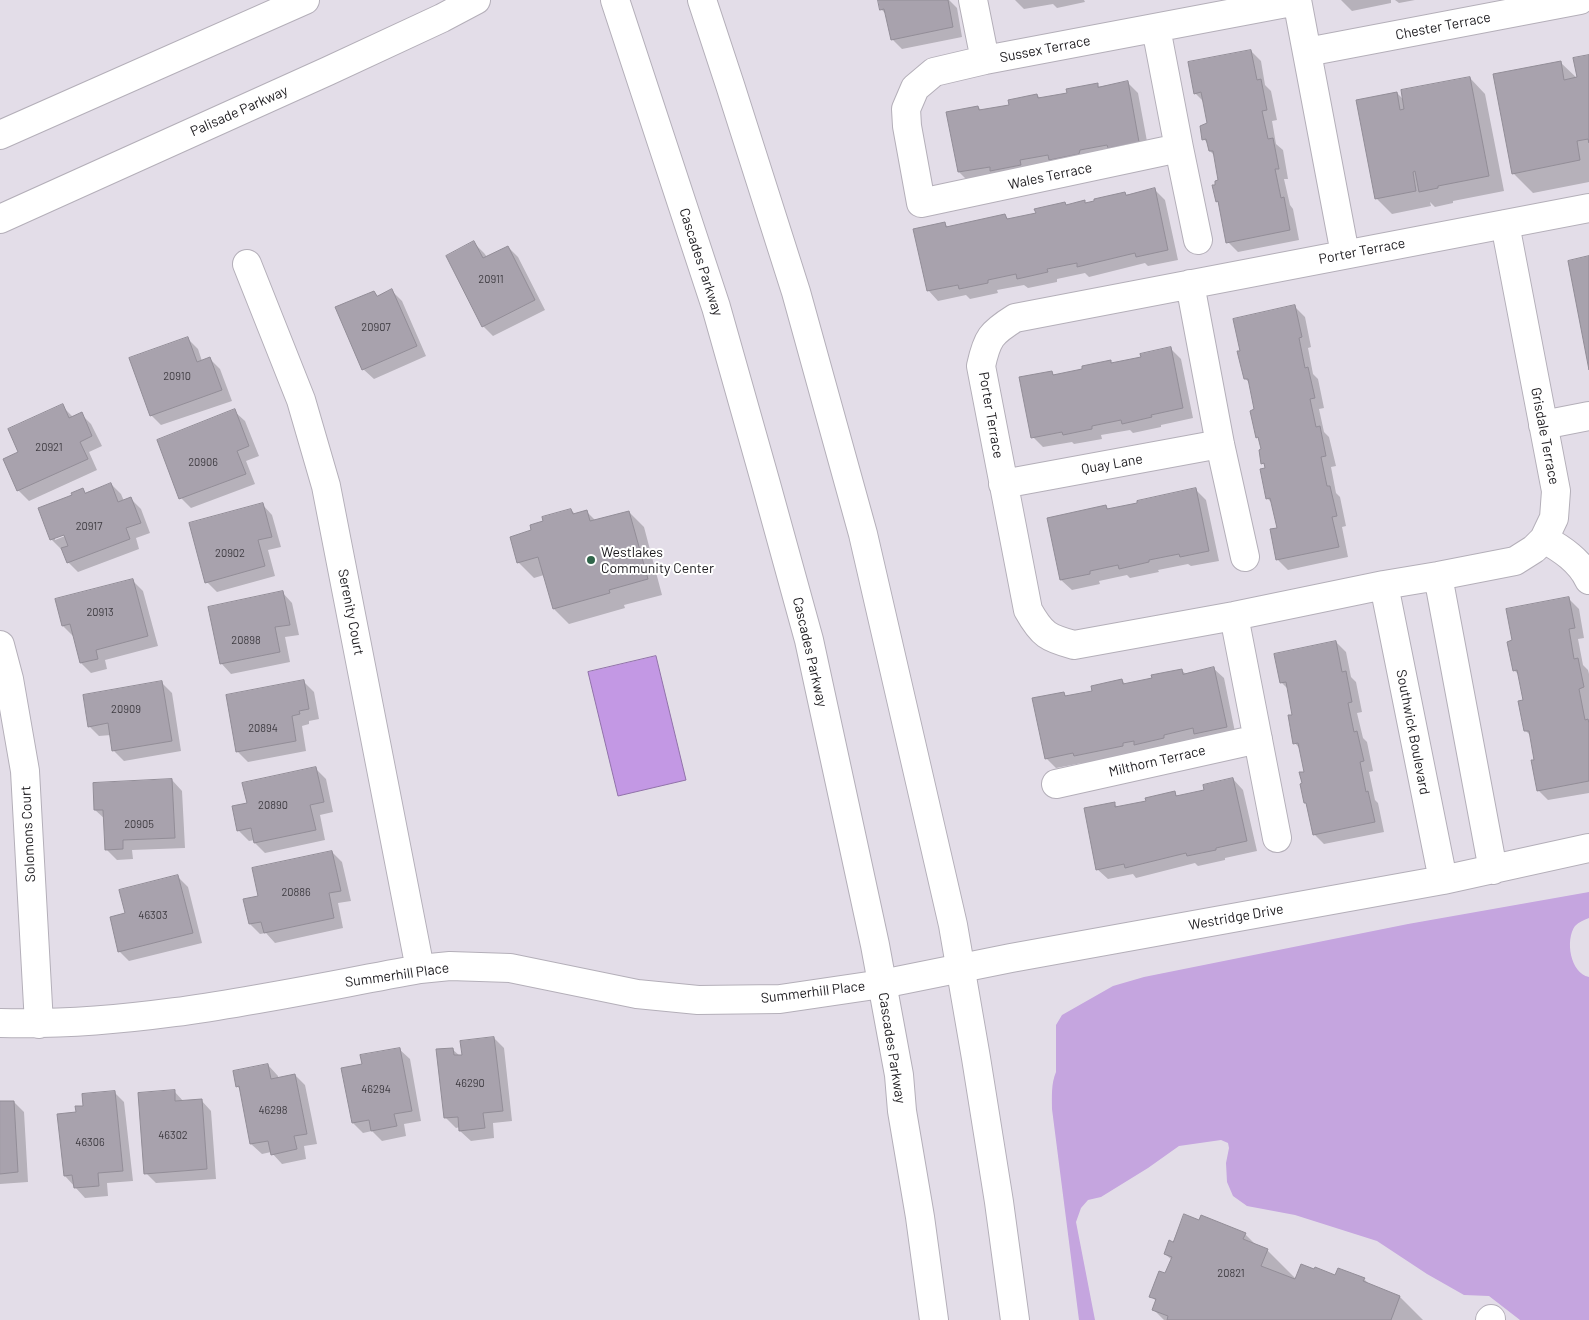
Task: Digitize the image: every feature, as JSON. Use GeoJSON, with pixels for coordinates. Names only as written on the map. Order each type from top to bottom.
{"type":"FeatureCollection","features":[{"type":"Feature","properties":{"kind":"street"},"geometry":{"type":"LineString","coordinates":[[0,136],[305,0]]}},
{"type":"Feature","properties":{"kind":"street","name":"Palisade Parkway"},"geometry":{"type":"LineString","coordinates":[[0,218],[328,71],[442,18],[476,0]]}},
{"type":"Feature","properties":{"kind":"street","name":"Cascades Parkway"},"geometry":{"type":"LineString","coordinates":[[615,0],[716,307],[808,640],[882,984],[918,1199],[934,1320]]}},
{"type":"Feature","properties":{"kind":"street"},"geometry":{"type":"LineString","coordinates":[[702,0],[796,292],[863,534],[951,916],[976,1058],[1014,1320]]}},
{"type":"Feature","properties":{"kind":"street"},"geometry":{"type":"LineString","coordinates":[[974,0],[985,60]]}},
{"type":"Feature","properties":{"kind":"street"},"geometry":{"type":"LineString","coordinates":[[1297,0],[1345,254]]}},
{"type":"Feature","properties":{"kind":"street","name":"Sussex Terrace"},"geometry":{"type":"LineString","coordinates":[[922,203],[907,126],[906,109],[915,88],[934,72],[985,60],[1297,0]]}},
{"type":"Feature","properties":{"kind":"street","name":"Chester Terrace"},"geometry":{"type":"LineString","coordinates":[[1307,52],[1580,0]]}},
{"type":"Feature","properties":{"kind":"street"},"geometry":{"type":"LineString","coordinates":[[1156,28],[1198,240]]}},
{"type":"Feature","properties":{"kind":"street","name":"Wales Terrace"},"geometry":{"type":"LineString","coordinates":[[922,203],[1179,148]]}},
{"type":"Feature","properties":{"kind":"street","name":"Porter Terrace"},"geometry":{"type":"LineString","coordinates":[[1384,585],[1234,616],[1074,645],[1053,640],[1038,627],[1028,610],[982,366],[986,346],[997,330],[1015,318],[1589,208]]}},
{"type":"Feature","properties":{"kind":"street","name":"Grisdale Terrace"},"geometry":{"type":"LineString","coordinates":[[1384,585],[1515,561],[1534,549],[1544,539],[1554,518],[1556,491],[1505,224]]}},
{"type":"Feature","properties":{"kind":"street","name":"Serenity Court"},"geometry":{"type":"LineString","coordinates":[[247,264],[301,400],[326,486],[420,969]]}},
{"type":"Feature","properties":{"kind":"street"},"geometry":{"type":"LineString","coordinates":[[1190,284],[1220,444],[1245,558]]}},
{"type":"Feature","properties":{"kind":"street"},"geometry":{"type":"LineString","coordinates":[[1543,425],[1589,416]]}},
{"type":"Feature","properties":{"kind":"street","name":"Quay Lane"},"geometry":{"type":"LineString","coordinates":[[1003,484],[1220,444]]}},
{"type":"Feature","properties":{"kind":"street"},"geometry":{"type":"LineString","coordinates":[[1544,539],[1579,563],[1589,580]]}},
{"type":"Feature","properties":{"kind":"street"},"geometry":{"type":"LineString","coordinates":[[1438,576],[1493,870]]}},
{"type":"Feature","properties":{"kind":"street","name":"Southwick Boulevard"},"geometry":{"type":"LineString","coordinates":[[1384,585],[1443,880]]}},
{"type":"Feature","properties":{"kind":"street"},"geometry":{"type":"LineString","coordinates":[[1234,616],[1277,838]]}},
{"type":"Feature","properties":{"kind":"street","name":"Solomons Court"},"geometry":{"type":"LineString","coordinates":[[0,645],[9,678],[25,772],[39,1024]]}},
{"type":"Feature","properties":{"kind":"street","name":"Milthorn Terrace"},"geometry":{"type":"LineString","coordinates":[[1056,784],[1258,739]]}},
{"type":"Feature","properties":{"kind":"street","name":"Westridge Drive"},"geometry":{"type":"LineString","coordinates":[[882,984],[960,967],[1443,880],[1589,848]]}},
{"type":"Feature","properties":{"kind":"street","name":"Summerhill Place"},"geometry":{"type":"LineString","coordinates":[[0,1023],[79,1022],[171,1013],[420,969],[450,966],[510,968],[638,994],[698,1000],[780,999],[882,984]]}},
{"type":"Feature","properties":{"kind":"shaded area"},"geometry":{"type":"Polygon","coordinates":[[[656,656],[686,780],[618,796],[588,672],[656,656]]]}},
{"type":"Feature","properties":{"kind":"shaded area"},"geometry":{"type":"Polygon","coordinates":[[[1589,892],[1589,918],[1575,926],[1570,939],[1570,947],[1577,969],[1589,977],[1589,1320],[1520,1320],[1489,1296],[1464,1295],[1427,1274],[1377,1241],[1295,1215],[1247,1206],[1233,1196],[1227,1182],[1226,1163],[1229,1148],[1228,1143],[1221,1140],[1179,1146],[1101,1197],[1088,1200],[1081,1208],[1076,1222],[1095,1320],[1079,1320],[1052,1109],[1052,1095],[1056,1072],[1056,1025],[1062,1015],[1113,986],[1144,977],[1408,924],[1589,892]]]}},
{"type":"Feature","properties":{"kind":"building"},"geometry":{"type":"Polygon","coordinates":[[[878,0],[948,0],[953,27],[891,40],[884,9],[880,10],[878,0]]]}},
{"type":"Feature","properties":{"kind":"building"},"geometry":{"type":"Polygon","coordinates":[[[1251,50],[1257,80],[1261,79],[1267,110],[1262,111],[1268,139],[1273,138],[1279,169],[1275,169],[1281,198],[1284,197],[1290,230],[1226,243],[1218,201],[1216,202],[1212,185],[1215,185],[1215,181],[1218,180],[1213,151],[1209,151],[1206,139],[1202,140],[1200,126],[1207,123],[1201,92],[1194,94],[1188,62],[1251,50]]]}},
{"type":"Feature","properties":{"kind":"building"},"geometry":{"type":"Polygon","coordinates":[[[1589,55],[1589,143],[1588,139],[1577,141],[1580,160],[1512,174],[1493,74],[1561,61],[1564,80],[1577,77],[1573,58],[1589,55]]]}},
{"type":"Feature","properties":{"kind":"building"},"geometry":{"type":"Polygon","coordinates":[[[1470,77],[1489,176],[1438,186],[1438,188],[1419,192],[1415,171],[1413,172],[1416,191],[1375,199],[1356,100],[1397,92],[1400,110],[1404,109],[1401,90],[1470,77]]]}},
{"type":"Feature","properties":{"kind":"building"},"geometry":{"type":"Polygon","coordinates":[[[1128,81],[1139,142],[1108,148],[1107,145],[1080,150],[1079,154],[1049,160],[1048,155],[1020,160],[1021,165],[990,171],[990,167],[958,172],[946,112],[978,106],[979,110],[1009,105],[1008,100],[1037,94],[1038,98],[1067,93],[1066,89],[1098,83],[1098,87],[1128,81]]]}},
{"type":"Feature","properties":{"kind":"building"},"geometry":{"type":"Polygon","coordinates":[[[1155,188],[1168,250],[1136,257],[1135,253],[1077,267],[1077,263],[1047,269],[1048,272],[1017,279],[1016,274],[988,280],[988,283],[959,289],[958,285],[927,291],[913,229],[945,222],[946,227],[1005,214],[1007,219],[1036,213],[1034,209],[1065,202],[1066,205],[1085,200],[1085,203],[1125,192],[1126,195],[1155,188]]]}},
{"type":"Feature","properties":{"kind":"building"},"geometry":{"type":"Polygon","coordinates":[[[474,241],[483,258],[508,246],[535,300],[482,327],[446,256],[474,241]]]}},
{"type":"Feature","properties":{"kind":"building"},"geometry":{"type":"Polygon","coordinates":[[[1589,256],[1589,370],[1568,261],[1589,256]]]}},
{"type":"Feature","properties":{"kind":"building"},"geometry":{"type":"Polygon","coordinates":[[[392,289],[417,346],[362,370],[335,307],[374,291],[377,296],[392,289]]]}},
{"type":"Feature","properties":{"kind":"building"},"geometry":{"type":"Polygon","coordinates":[[[1295,305],[1302,337],[1299,338],[1305,368],[1308,367],[1315,398],[1310,399],[1316,427],[1320,426],[1326,456],[1321,457],[1327,486],[1330,486],[1337,516],[1332,517],[1339,547],[1276,560],[1270,529],[1277,528],[1270,498],[1266,499],[1260,469],[1265,468],[1264,463],[1261,464],[1259,450],[1261,449],[1258,437],[1256,438],[1250,411],[1254,409],[1248,379],[1244,379],[1237,351],[1240,351],[1233,319],[1295,305]]]}},
{"type":"Feature","properties":{"kind":"building"},"geometry":{"type":"Polygon","coordinates":[[[188,337],[197,362],[210,357],[222,390],[150,416],[129,358],[188,337]]]}},
{"type":"Feature","properties":{"kind":"building"},"geometry":{"type":"Polygon","coordinates":[[[1171,347],[1183,408],[1122,424],[1121,420],[1063,435],[1062,432],[1031,438],[1019,377],[1052,371],[1053,375],[1111,360],[1111,363],[1141,357],[1140,354],[1171,347]]]}},
{"type":"Feature","properties":{"kind":"building"},"geometry":{"type":"Polygon","coordinates":[[[63,404],[69,418],[82,412],[92,436],[80,442],[88,459],[17,491],[3,459],[18,452],[8,429],[63,404]]]}},
{"type":"Feature","properties":{"kind":"building"},"geometry":{"type":"Polygon","coordinates":[[[235,409],[249,446],[237,451],[246,474],[179,499],[157,440],[235,409]]]}},
{"type":"Feature","properties":{"kind":"building"},"geometry":{"type":"Polygon","coordinates":[[[111,483],[118,502],[131,497],[141,523],[126,528],[130,539],[67,563],[61,548],[68,546],[64,535],[50,540],[38,508],[72,495],[71,493],[83,488],[85,493],[111,483]]]}},
{"type":"Feature","properties":{"kind":"building"},"geometry":{"type":"Polygon","coordinates":[[[1196,488],[1209,551],[1180,557],[1179,554],[1149,560],[1149,562],[1119,569],[1118,565],[1090,571],[1090,574],[1060,580],[1047,518],[1106,505],[1107,509],[1137,503],[1137,501],[1196,488]]]}},
{"type":"Feature","properties":{"kind":"building"},"geometry":{"type":"Polygon","coordinates":[[[263,503],[272,537],[258,540],[265,566],[205,583],[189,523],[263,503]]]}},
{"type":"Feature","properties":{"kind":"building","name":"Westlakes Community Center"},"geometry":{"type":"Polygon","coordinates":[[[571,509],[573,514],[587,510],[590,521],[629,511],[648,579],[609,590],[610,593],[553,609],[538,557],[517,563],[510,537],[531,530],[530,525],[543,521],[542,517],[571,509]]]}},
{"type":"Feature","properties":{"kind":"building"},"geometry":{"type":"Polygon","coordinates":[[[133,579],[148,636],[96,650],[98,659],[80,663],[70,624],[62,626],[55,599],[133,579]]]}},
{"type":"Feature","properties":{"kind":"building"},"geometry":{"type":"Polygon","coordinates":[[[283,591],[290,625],[275,627],[280,652],[220,664],[208,607],[283,591]]]}},
{"type":"Feature","properties":{"kind":"building"},"geometry":{"type":"Polygon","coordinates":[[[1569,597],[1575,628],[1569,629],[1574,659],[1578,658],[1584,687],[1579,689],[1585,720],[1588,719],[1589,723],[1589,781],[1537,791],[1531,760],[1534,760],[1529,731],[1524,731],[1518,701],[1523,700],[1517,670],[1513,671],[1507,642],[1512,640],[1506,609],[1569,597]]]}},
{"type":"Feature","properties":{"kind":"building"},"geometry":{"type":"Polygon","coordinates":[[[1336,641],[1342,672],[1346,671],[1352,702],[1348,703],[1354,732],[1357,731],[1364,761],[1360,762],[1375,822],[1313,835],[1300,784],[1302,783],[1299,772],[1304,772],[1298,743],[1293,744],[1288,715],[1292,715],[1286,682],[1280,683],[1274,654],[1336,641]]]}},
{"type":"Feature","properties":{"kind":"building"},"geometry":{"type":"Polygon","coordinates":[[[1214,667],[1227,727],[1194,734],[1193,728],[1164,735],[1164,738],[1134,745],[1134,741],[1123,743],[1123,746],[1074,756],[1073,753],[1045,759],[1032,698],[1064,692],[1065,696],[1092,691],[1091,686],[1122,679],[1123,684],[1152,678],[1151,675],[1182,669],[1183,674],[1214,667]]]}},
{"type":"Feature","properties":{"kind":"building"},"geometry":{"type":"Polygon","coordinates":[[[304,680],[309,709],[299,711],[300,714],[292,716],[296,741],[236,752],[226,695],[304,680]]]}},
{"type":"Feature","properties":{"kind":"building"},"geometry":{"type":"Polygon","coordinates":[[[162,681],[172,741],[112,751],[108,723],[88,727],[83,695],[162,681]]]}},
{"type":"Feature","properties":{"kind":"building"},"geometry":{"type":"Polygon","coordinates":[[[316,767],[324,802],[310,805],[316,830],[254,843],[251,828],[237,831],[232,806],[247,803],[242,783],[316,767]]]}},
{"type":"Feature","properties":{"kind":"building"},"geometry":{"type":"Polygon","coordinates":[[[1233,778],[1247,841],[1216,848],[1216,850],[1187,856],[1186,853],[1125,868],[1124,864],[1096,870],[1084,808],[1115,802],[1115,807],[1146,801],[1145,798],[1175,791],[1176,796],[1204,790],[1203,785],[1233,778]]]}},
{"type":"Feature","properties":{"kind":"building"},"geometry":{"type":"Polygon","coordinates":[[[172,779],[175,838],[123,840],[123,849],[105,850],[103,810],[94,810],[93,783],[172,779]]]}},
{"type":"Feature","properties":{"kind":"building"},"geometry":{"type":"Polygon","coordinates":[[[332,851],[341,891],[329,893],[334,918],[264,933],[261,922],[249,924],[243,899],[258,896],[252,868],[332,851]]]}},
{"type":"Feature","properties":{"kind":"building"},"geometry":{"type":"Polygon","coordinates":[[[178,875],[193,933],[118,952],[110,917],[125,913],[119,890],[178,875]]]}},
{"type":"Feature","properties":{"kind":"building"},"geometry":{"type":"Polygon","coordinates":[[[494,1037],[503,1111],[483,1113],[485,1128],[459,1131],[458,1117],[444,1118],[436,1049],[453,1048],[454,1055],[462,1055],[460,1041],[494,1037]]]}},
{"type":"Feature","properties":{"kind":"building"},"geometry":{"type":"Polygon","coordinates":[[[400,1048],[412,1111],[394,1114],[397,1126],[371,1131],[369,1120],[352,1123],[341,1068],[362,1064],[360,1055],[400,1048]]]}},
{"type":"Feature","properties":{"kind":"building"},"geometry":{"type":"Polygon","coordinates":[[[268,1064],[271,1079],[295,1074],[307,1134],[294,1136],[297,1149],[271,1155],[268,1141],[250,1144],[239,1086],[236,1087],[233,1071],[268,1064]]]}},
{"type":"Feature","properties":{"kind":"building"},"geometry":{"type":"Polygon","coordinates":[[[175,1090],[175,1101],[202,1099],[207,1169],[144,1174],[138,1093],[175,1090]]]}},
{"type":"Feature","properties":{"kind":"building"},"geometry":{"type":"Polygon","coordinates":[[[115,1091],[123,1171],[98,1173],[99,1186],[74,1188],[72,1175],[64,1176],[57,1114],[76,1112],[75,1106],[83,1106],[82,1094],[115,1091]]]}},
{"type":"Feature","properties":{"kind":"building"},"geometry":{"type":"Polygon","coordinates":[[[0,1101],[14,1101],[18,1172],[0,1174],[0,1101]]]}},
{"type":"Feature","properties":{"kind":"building"},"geometry":{"type":"Polygon","coordinates":[[[1184,1214],[1199,1220],[1201,1215],[1246,1233],[1243,1239],[1268,1249],[1261,1266],[1295,1279],[1301,1264],[1335,1275],[1338,1268],[1365,1278],[1363,1281],[1400,1296],[1391,1320],[1167,1320],[1168,1316],[1152,1310],[1156,1299],[1149,1297],[1159,1271],[1165,1273],[1172,1257],[1164,1254],[1169,1240],[1173,1242],[1184,1214]]]}},
{"type":"Feature","properties":{"kind":"place","name":"Westlakes Community Center"},"geometry":{"type":"Point","coordinates":[591,560]}}]}
